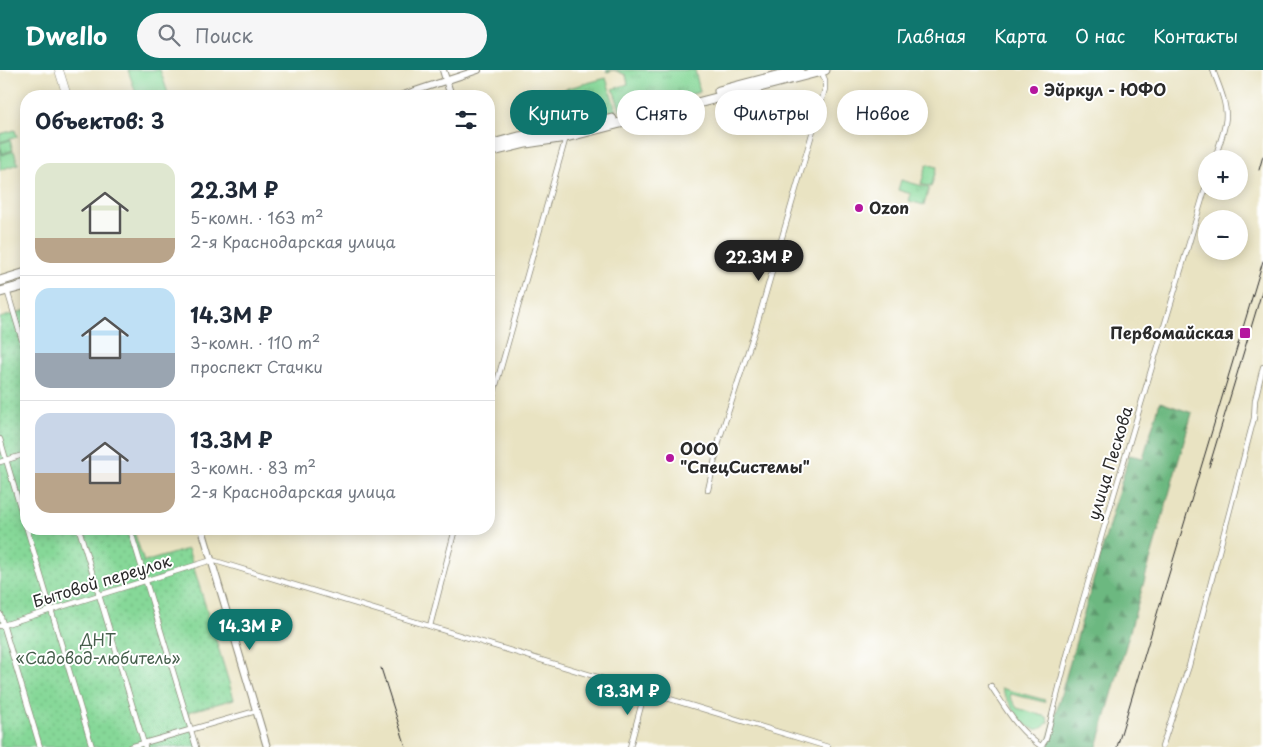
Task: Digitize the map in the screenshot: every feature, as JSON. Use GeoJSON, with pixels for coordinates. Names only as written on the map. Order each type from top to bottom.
{"type":"FeatureCollection","features":[{"type":"Feature","properties":{"kind":"highway"},"geometry":{"type":"LineString","coordinates":[[607,123],[799,70]]}},
{"type":"Feature","properties":{"kind":"highway"},"geometry":{"type":"LineString","coordinates":[[607,124],[822,70]]}},
{"type":"Feature","properties":{"kind":"highway"},"geometry":{"type":"LineString","coordinates":[[495,143],[519,137],[550,135]]}},
{"type":"Feature","properties":{"kind":"highway"},"geometry":{"type":"LineString","coordinates":[[495,151],[561,135]]}},
{"type":"Feature","properties":{"kind":"highway"},"geometry":{"type":"LineString","coordinates":[[0,281],[20,276]]}},
{"type":"Feature","properties":{"kind":"highway"},"geometry":{"type":"LineString","coordinates":[[3,291],[20,287]]}},
{"type":"Feature","properties":{"kind":"main road"},"geometry":{"type":"LineString","coordinates":[[59,70],[65,90]]}},
{"type":"Feature","properties":{"kind":"street"},"geometry":{"type":"LineString","coordinates":[[443,70],[449,90]]}},
{"type":"Feature","properties":{"kind":"street"},"geometry":{"type":"LineString","coordinates":[[417,90],[478,70]]}},
{"type":"Feature","properties":{"kind":"street"},"geometry":{"type":"LineString","coordinates":[[708,490],[720,437],[756,327],[825,89],[822,70]]}},
{"type":"Feature","properties":{"kind":"street"},"geometry":{"type":"LineString","coordinates":[[1213,70],[1226,115],[1226,123],[1218,150]]}},
{"type":"Feature","properties":{"kind":"street"},"geometry":{"type":"LineString","coordinates":[[495,388],[565,135]]}},
{"type":"Feature","properties":{"kind":"street","name":"улица Пескова"},"geometry":{"type":"LineString","coordinates":[[1042,747],[1105,522],[1202,200]]}},
{"type":"Feature","properties":{"kind":"street"},"geometry":{"type":"LineString","coordinates":[[3,291],[20,338]]}},
{"type":"Feature","properties":{"kind":"street"},"geometry":{"type":"LineString","coordinates":[[1162,747],[1188,666],[1254,418],[1255,400],[1260,388],[1263,367]]}},
{"type":"Feature","properties":{"kind":"street"},"geometry":{"type":"LineString","coordinates":[[0,439],[20,505]]}},
{"type":"Feature","properties":{"kind":"street"},"geometry":{"type":"LineString","coordinates":[[0,462],[20,456]]}},
{"type":"Feature","properties":{"kind":"street"},"geometry":{"type":"LineString","coordinates":[[29,535],[92,747]]}},
{"type":"Feature","properties":{"kind":"street"},"geometry":{"type":"LineString","coordinates":[[80,535],[144,745]]}},
{"type":"Feature","properties":{"kind":"street"},"geometry":{"type":"LineString","coordinates":[[132,535],[196,747]]}},
{"type":"Feature","properties":{"kind":"street"},"geometry":{"type":"LineString","coordinates":[[204,535],[266,747]]}},
{"type":"Feature","properties":{"kind":"street"},"geometry":{"type":"LineString","coordinates":[[430,626],[453,535]]}},
{"type":"Feature","properties":{"kind":"street"},"geometry":{"type":"LineString","coordinates":[[212,560],[828,747]]}},
{"type":"Feature","properties":{"kind":"street","name":"Бытовой переулок"},"geometry":{"type":"LineString","coordinates":[[2,625],[212,560]]}},
{"type":"Feature","properties":{"kind":"street"},"geometry":{"type":"LineString","coordinates":[[0,614],[40,747]]}},
{"type":"Feature","properties":{"kind":"street"},"geometry":{"type":"LineString","coordinates":[[990,686],[1027,737],[1042,747]]}},
{"type":"Feature","properties":{"kind":"street"},"geometry":{"type":"LineString","coordinates":[[630,747],[645,691]]}},
{"type":"Feature","properties":{"kind":"street"},"geometry":{"type":"LineString","coordinates":[[130,747],[144,745],[256,710]]}},
{"type":"Feature","properties":{"kind":"green space"},"geometry":{"type":"Polygon","coordinates":[[[128,70],[160,70],[167,90],[135,90],[128,70]]]}},
{"type":"Feature","properties":{"kind":"green space"},"geometry":{"type":"Polygon","coordinates":[[[614,70],[695,70],[700,90],[617,90],[617,100],[613,89],[628,84],[626,75],[614,70]]]}},
{"type":"Feature","properties":{"kind":"green space"},"geometry":{"type":"Polygon","coordinates":[[[606,78],[617,113],[607,115],[607,90],[561,90],[606,78]]]}},
{"type":"Feature","properties":{"kind":"green space"},"geometry":{"type":"Polygon","coordinates":[[[15,130],[17,137],[0,142],[0,134],[15,130]]]}},
{"type":"Feature","properties":{"kind":"green space"},"geometry":{"type":"Polygon","coordinates":[[[10,140],[13,150],[2,154],[0,143],[10,140]]]}},
{"type":"Feature","properties":{"kind":"green space"},"geometry":{"type":"Polygon","coordinates":[[[0,148],[2,155],[14,151],[18,164],[0,170],[0,148]]]}},
{"type":"Feature","properties":{"kind":"green space"},"geometry":{"type":"Polygon","coordinates":[[[927,164],[937,167],[931,187],[921,184],[927,164]]]}},
{"type":"Feature","properties":{"kind":"green space"},"geometry":{"type":"Polygon","coordinates":[[[901,180],[929,188],[924,205],[909,201],[911,194],[898,190],[901,180]]]}},
{"type":"Feature","properties":{"kind":"green space","name":"ДНТ «Садовод-любитель»"},"geometry":{"type":"Polygon","coordinates":[[[20,312],[20,535],[135,535],[144,562],[188,549],[234,699],[188,712],[198,747],[0,747],[0,318],[20,312]]]}},
{"type":"Feature","properties":{"kind":"green space"},"geometry":{"type":"Polygon","coordinates":[[[1160,402],[1192,413],[1097,747],[1046,747],[1129,455],[1143,458],[1160,402]]]}},
{"type":"Feature","properties":{"kind":"green space"},"geometry":{"type":"Polygon","coordinates":[[[1001,688],[1045,700],[1044,702],[1011,694],[1010,697],[1017,708],[1047,717],[1048,722],[1041,728],[1034,729],[1027,726],[1001,688]]]}},
{"type":"Feature","properties":{"kind":"railway"},"geometry":{"type":"LineString","coordinates":[[1259,170],[1263,156]]}},
{"type":"Feature","properties":{"kind":"railway"},"geometry":{"type":"LineString","coordinates":[[1117,747],[1263,261]]}},
{"type":"Feature","properties":{"kind":"railway"},"geometry":{"type":"LineString","coordinates":[[1209,467],[1263,288]]}},
{"type":"Feature","properties":{"kind":"railway"},"geometry":{"type":"LineString","coordinates":[[381,668],[406,747]]}},
{"type":"Feature","properties":{"kind":"place","name":"Эйркул - ЮФО"},"geometry":{"type":"Point","coordinates":[1034,90]}},
{"type":"Feature","properties":{"kind":"place","name":"Ozon"},"geometry":{"type":"Point","coordinates":[859,208]}},
{"type":"Feature","properties":{"kind":"place","name":"Первомайская"},"geometry":{"type":"Point","coordinates":[1245,333]}},
{"type":"Feature","properties":{"kind":"place","name":"ООО \"СпецСистемы\""},"geometry":{"type":"Point","coordinates":[670,458]}}]}
